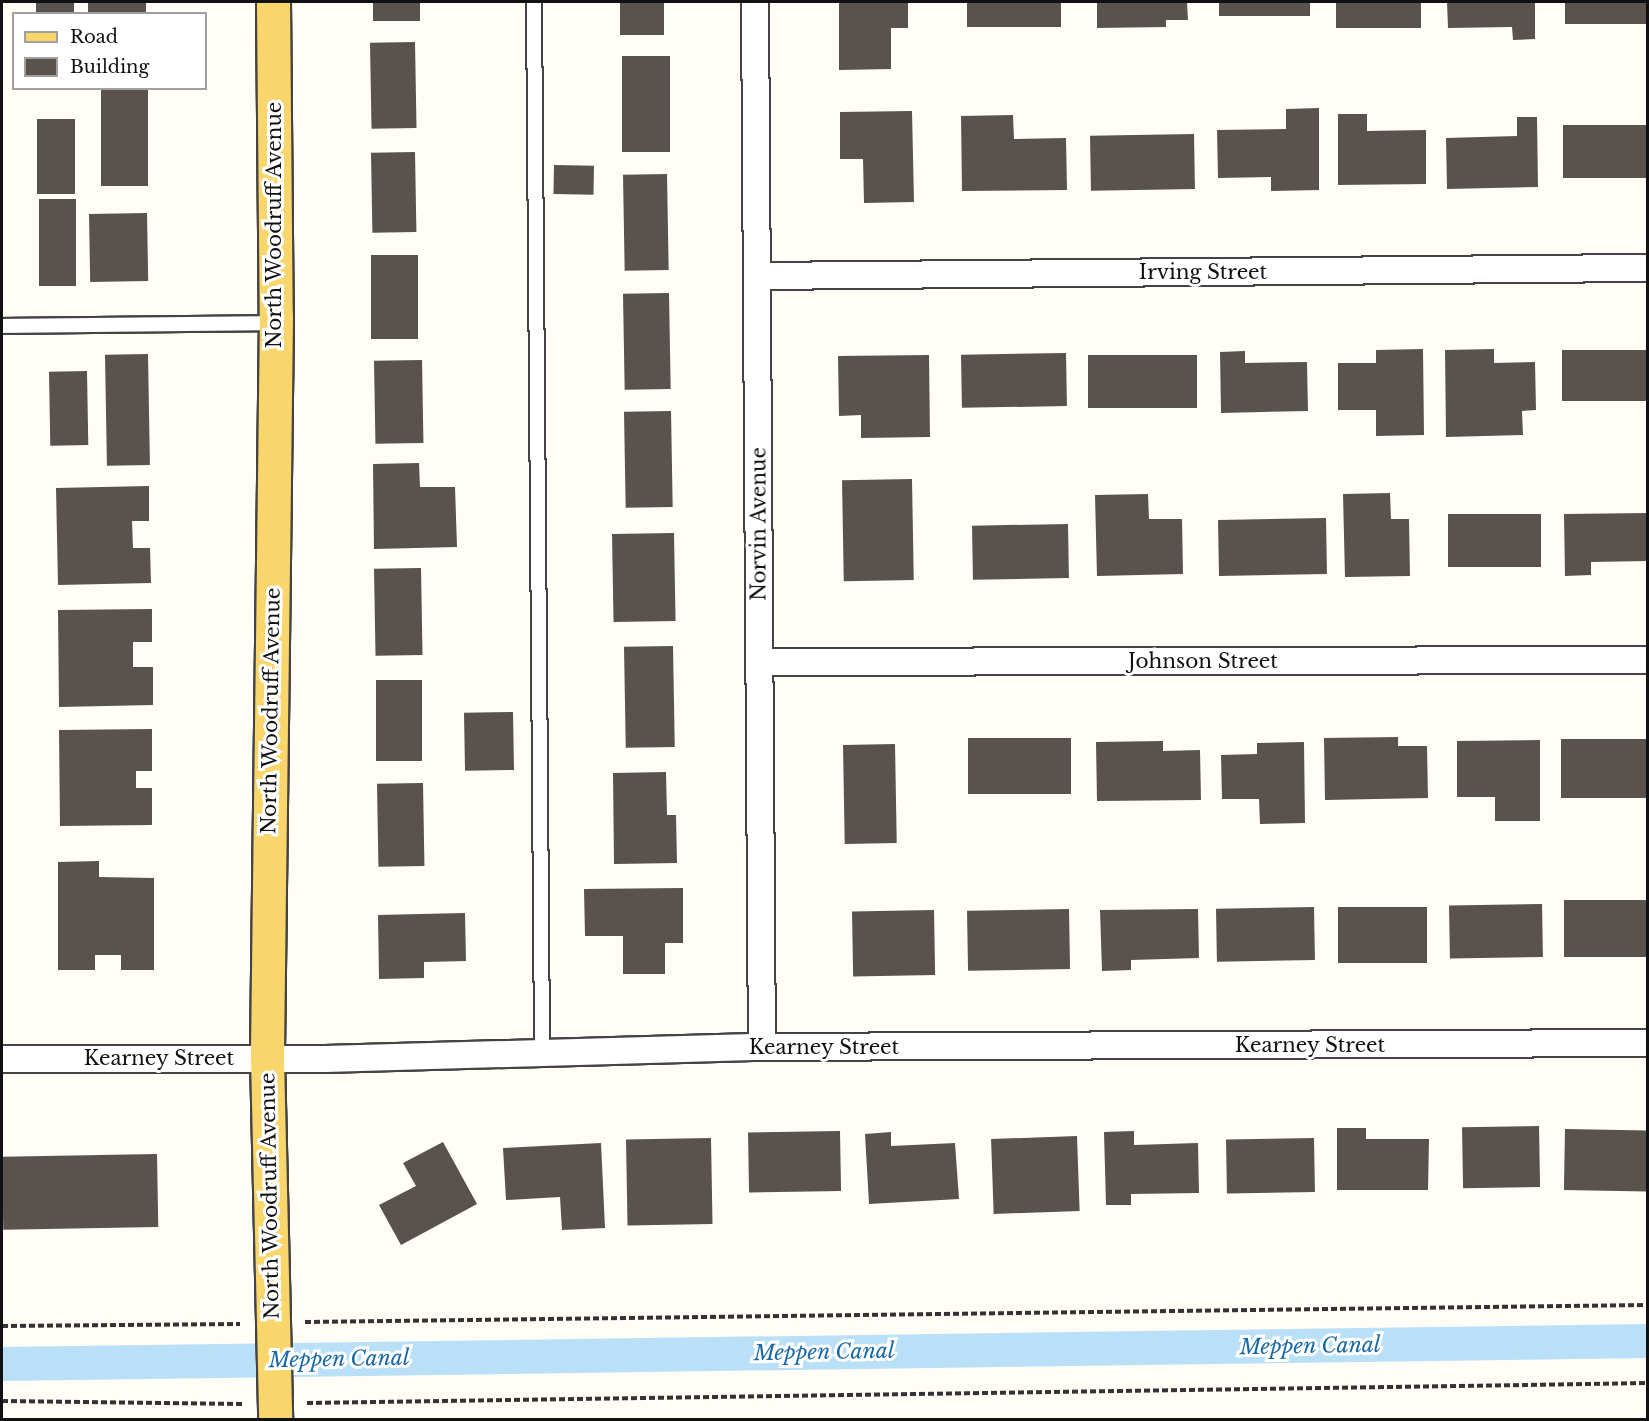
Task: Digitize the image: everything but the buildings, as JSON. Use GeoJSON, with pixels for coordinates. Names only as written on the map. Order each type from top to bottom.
{"type":"FeatureCollection","features":[{"type":"Feature","properties":{"kind":"main road","name":"North Woodruff Avenue"},"geometry":{"type":"LineString","coordinates":[[273,2],[275,323],[267,1057],[275,1412]]}},
{"type":"Feature","properties":{"kind":"street","name":"Norvin Avenue"},"geometry":{"type":"LineString","coordinates":[[755,2],[762,1047]]}},
{"type":"Feature","properties":{"kind":"street","name":"Irving Street"},"geometry":{"type":"LineString","coordinates":[[758,276],[1647,268]]}},
{"type":"Feature","properties":{"kind":"street","name":"Johnson Street"},"geometry":{"type":"LineString","coordinates":[[759,662],[1647,660]]}},
{"type":"Feature","properties":{"kind":"street","name":"Kearney Street"},"geometry":{"type":"LineString","coordinates":[[2,1059],[542,1053],[762,1047],[1647,1043]]}},
{"type":"Feature","properties":{"kind":"lane"},"geometry":{"type":"LineString","coordinates":[[534,2],[542,1053]]}},
{"type":"Feature","properties":{"kind":"lane"},"geometry":{"type":"LineString","coordinates":[[2,326],[275,323]]}},
{"type":"Feature","properties":{"kind":"path"},"geometry":{"type":"LineString","coordinates":[[316,1322],[1647,1305]]}},
{"type":"Feature","properties":{"kind":"path"},"geometry":{"type":"LineString","coordinates":[[2,1326],[218,1324]]}},
{"type":"Feature","properties":{"kind":"path"},"geometry":{"type":"LineString","coordinates":[[2,1401],[275,1412],[1647,1383]]}},
{"type":"Feature","properties":{"kind":"waterway","name":"Meppen Canal"},"geometry":{"type":"LineString","coordinates":[[2,1364],[1648,1341]]}}]}
